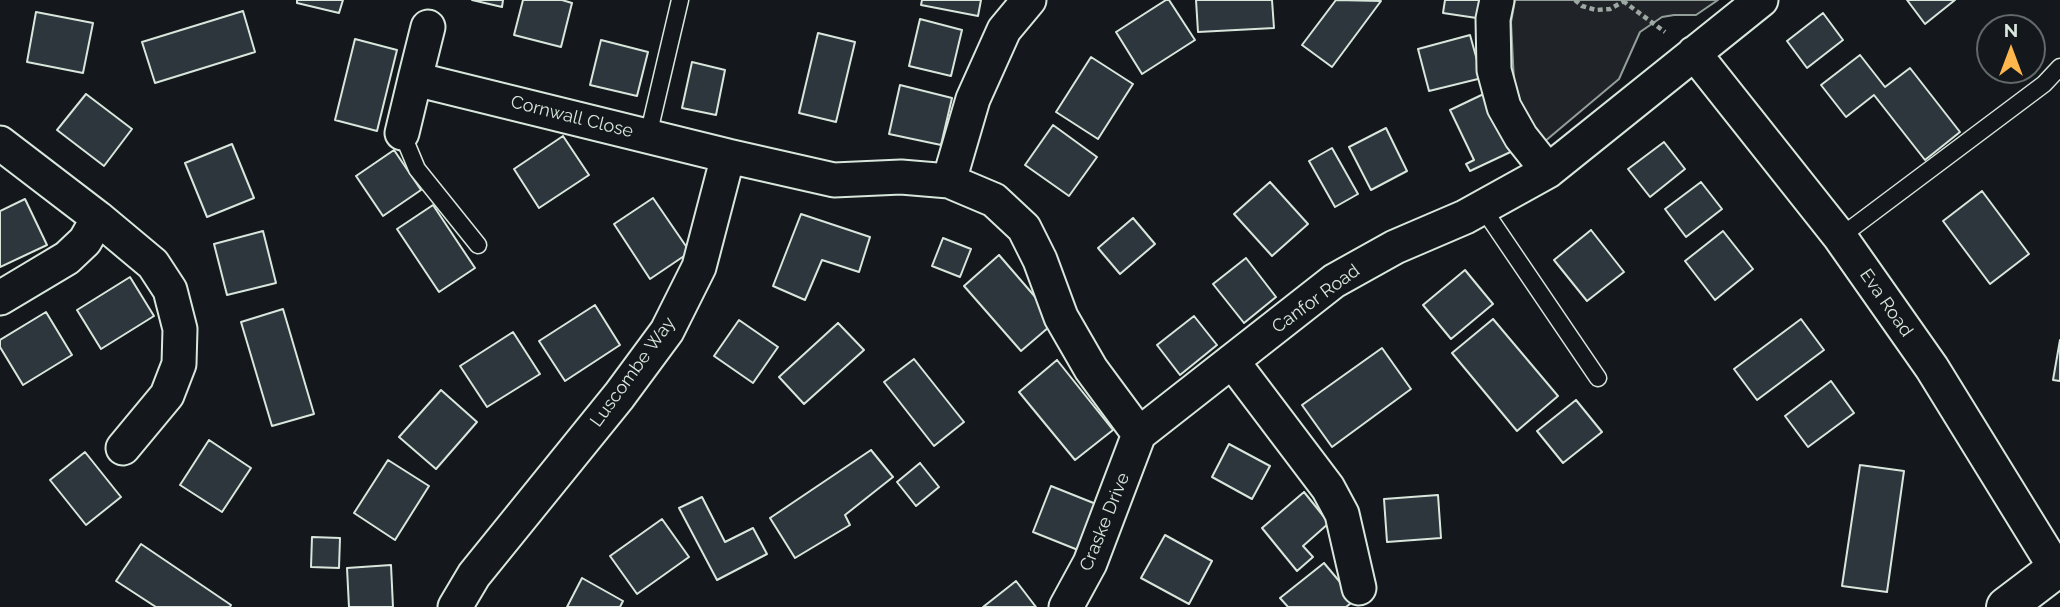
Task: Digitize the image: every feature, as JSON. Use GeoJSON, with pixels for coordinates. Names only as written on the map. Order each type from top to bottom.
{"type":"FeatureCollection","features":[{"type":"Feature","properties":{"kind":"street"},"geometry":{"type":"LineString","coordinates":[[949,181],[978,88],[1004,30],[1029,0]]}},
{"type":"Feature","properties":{"kind":"street"},"geometry":{"type":"LineString","coordinates":[[1497,0],[1493,19],[1494,70],[1504,107],[1521,137],[1548,171]]}},
{"type":"Feature","properties":{"kind":"street","name":"Canfor Road"},"geometry":{"type":"LineString","coordinates":[[1139,434],[1334,281],[1395,247],[1482,207],[1548,171],[1761,0]]}},
{"type":"Feature","properties":{"kind":"street"},"geometry":{"type":"LineString","coordinates":[[402,133],[428,27]]}},
{"type":"Feature","properties":{"kind":"street","name":"Eva Road"},"geometry":{"type":"LineString","coordinates":[[1694,53],[1840,237],[1932,369],[2058,568]]}},
{"type":"Feature","properties":{"kind":"street","name":"Cornwall Close"},"geometry":{"type":"LineString","coordinates":[[415,79],[728,156]]}},
{"type":"Feature","properties":{"kind":"street"},"geometry":{"type":"LineString","coordinates":[[0,144],[99,218],[153,264],[170,290],[180,329],[179,364],[166,395],[123,448]]}},
{"type":"Feature","properties":{"kind":"street"},"geometry":{"type":"LineString","coordinates":[[728,156],[834,180],[901,177],[949,181],[994,200],[1024,228],[1040,260],[1061,317],[1091,369],[1139,434]]}},
{"type":"Feature","properties":{"kind":"street","name":"Luscombe Way"},"geometry":{"type":"LineString","coordinates":[[455,607],[474,575],[619,396],[667,331],[699,267],[728,156]]}},
{"type":"Feature","properties":{"kind":"street"},"geometry":{"type":"LineString","coordinates":[[0,298],[67,258],[85,242],[99,218]]}},
{"type":"Feature","properties":{"kind":"street"},"geometry":{"type":"LineString","coordinates":[[1232,361],[1328,488],[1342,514],[1359,588]]}},
{"type":"Feature","properties":{"kind":"street","name":"Craske Drive"},"geometry":{"type":"LineString","coordinates":[[1066,607],[1090,563],[1139,434]]}},
{"type":"Feature","properties":{"kind":"street"},"geometry":{"type":"LineString","coordinates":[[2006,607],[2058,568]]}},
{"type":"Feature","properties":{"kind":"lane"},"geometry":{"type":"LineString","coordinates":[[648,136],[680,0]]}},
{"type":"Feature","properties":{"kind":"lane"},"geometry":{"type":"LineString","coordinates":[[1840,237],[2044,84],[2060,66]]}},
{"type":"Feature","properties":{"kind":"lane"},"geometry":{"type":"LineString","coordinates":[[402,133],[417,169],[478,245]]}},
{"type":"Feature","properties":{"kind":"lane"},"geometry":{"type":"LineString","coordinates":[[1482,207],[1598,377]]}},
{"type":"Feature","properties":{"kind":"path"},"geometry":{"type":"LineString","coordinates":[[1574,0],[1581,6],[1596,10],[1610,9],[1624,1],[1694,53]]}},
{"type":"Feature","properties":{"kind":"shaded area"},"geometry":{"type":"Polygon","coordinates":[[[1515,0],[1718,0],[1696,15],[1662,17],[1640,32],[1619,79],[1544,142],[1523,110],[1514,82],[1511,22],[1515,0]]]}},
{"type":"Feature","properties":{"kind":"building"},"geometry":{"type":"Polygon","coordinates":[[[297,0],[343,0],[339,13],[297,3],[297,0]]]}},
{"type":"Feature","properties":{"kind":"building"},"geometry":{"type":"Polygon","coordinates":[[[472,0],[503,0],[502,7],[472,0]]]}},
{"type":"Feature","properties":{"kind":"building"},"geometry":{"type":"Polygon","coordinates":[[[523,0],[562,0],[572,3],[561,47],[514,35],[523,0]]]}},
{"type":"Feature","properties":{"kind":"building"},"geometry":{"type":"Polygon","coordinates":[[[922,0],[981,0],[978,16],[921,5],[922,0]]]}},
{"type":"Feature","properties":{"kind":"building"},"geometry":{"type":"Polygon","coordinates":[[[1169,0],[1195,40],[1142,74],[1116,32],[1169,0]]]}},
{"type":"Feature","properties":{"kind":"building"},"geometry":{"type":"Polygon","coordinates":[[[1196,0],[1272,0],[1274,28],[1198,32],[1196,0]]]}},
{"type":"Feature","properties":{"kind":"building"},"geometry":{"type":"Polygon","coordinates":[[[1336,0],[1381,1],[1332,67],[1302,45],[1336,0]]]}},
{"type":"Feature","properties":{"kind":"building"},"geometry":{"type":"Polygon","coordinates":[[[1445,0],[1493,0],[1490,20],[1443,13],[1445,0]]]}},
{"type":"Feature","properties":{"kind":"building"},"geometry":{"type":"Polygon","coordinates":[[[1907,0],[1955,0],[1925,24],[1907,0]]]}},
{"type":"Feature","properties":{"kind":"building"},"geometry":{"type":"Polygon","coordinates":[[[243,11],[255,52],[155,83],[142,42],[243,11]]]}},
{"type":"Feature","properties":{"kind":"building"},"geometry":{"type":"Polygon","coordinates":[[[36,12],[93,23],[83,73],[27,62],[36,12]]]}},
{"type":"Feature","properties":{"kind":"building"},"geometry":{"type":"Polygon","coordinates":[[[1823,13],[1843,40],[1807,68],[1787,41],[1823,13]]]}},
{"type":"Feature","properties":{"kind":"building"},"geometry":{"type":"Polygon","coordinates":[[[920,19],[962,30],[951,76],[909,66],[920,19]]]}},
{"type":"Feature","properties":{"kind":"building"},"geometry":{"type":"Polygon","coordinates":[[[818,33],[855,42],[836,122],[799,113],[818,33]]]}},
{"type":"Feature","properties":{"kind":"building"},"geometry":{"type":"Polygon","coordinates":[[[1470,35],[1482,78],[1429,91],[1418,49],[1470,35]]]}},
{"type":"Feature","properties":{"kind":"building"},"geometry":{"type":"Polygon","coordinates":[[[355,39],[397,50],[377,131],[335,120],[355,39]]]}},
{"type":"Feature","properties":{"kind":"building"},"geometry":{"type":"Polygon","coordinates":[[[601,40],[648,52],[637,96],[590,85],[601,40]]]}},
{"type":"Feature","properties":{"kind":"building"},"geometry":{"type":"Polygon","coordinates":[[[1860,55],[1885,87],[1910,68],[1960,132],[1925,160],[1874,95],[1846,117],[1821,85],[1860,55]]]}},
{"type":"Feature","properties":{"kind":"building"},"geometry":{"type":"Polygon","coordinates":[[[1091,57],[1133,84],[1098,139],[1056,112],[1091,57]]]}},
{"type":"Feature","properties":{"kind":"building"},"geometry":{"type":"Polygon","coordinates":[[[692,62],[725,70],[716,115],[682,108],[692,62]]]}},
{"type":"Feature","properties":{"kind":"building"},"geometry":{"type":"Polygon","coordinates":[[[900,85],[952,98],[941,145],[889,134],[900,85]]]}},
{"type":"Feature","properties":{"kind":"building"},"geometry":{"type":"Polygon","coordinates":[[[1492,90],[1519,148],[1470,171],[1466,164],[1474,160],[1450,110],[1492,90]]]}},
{"type":"Feature","properties":{"kind":"building"},"geometry":{"type":"Polygon","coordinates":[[[86,94],[132,129],[104,166],[57,130],[86,94]]]}},
{"type":"Feature","properties":{"kind":"building"},"geometry":{"type":"Polygon","coordinates":[[[1053,125],[1097,157],[1069,196],[1025,165],[1053,125]]]}},
{"type":"Feature","properties":{"kind":"building"},"geometry":{"type":"Polygon","coordinates":[[[1386,128],[1407,171],[1371,190],[1349,147],[1386,128]]]}},
{"type":"Feature","properties":{"kind":"building"},"geometry":{"type":"Polygon","coordinates":[[[563,136],[589,175],[539,208],[514,169],[563,136]]]}},
{"type":"Feature","properties":{"kind":"building"},"geometry":{"type":"Polygon","coordinates":[[[1664,142],[1685,169],[1650,197],[1628,169],[1664,142]]]}},
{"type":"Feature","properties":{"kind":"building"},"geometry":{"type":"Polygon","coordinates":[[[232,144],[254,198],[207,217],[185,163],[232,144]]]}},
{"type":"Feature","properties":{"kind":"building"},"geometry":{"type":"Polygon","coordinates":[[[1332,148],[1358,194],[1335,207],[1309,161],[1332,148]]]}},
{"type":"Feature","properties":{"kind":"building"},"geometry":{"type":"Polygon","coordinates":[[[394,150],[421,190],[383,216],[356,176],[394,150]]]}},
{"type":"Feature","properties":{"kind":"building"},"geometry":{"type":"Polygon","coordinates":[[[1270,182],[1308,224],[1272,256],[1234,214],[1270,182]]]}},
{"type":"Feature","properties":{"kind":"building"},"geometry":{"type":"Polygon","coordinates":[[[1701,182],[1722,209],[1686,237],[1665,209],[1701,182]]]}},
{"type":"Feature","properties":{"kind":"building"},"geometry":{"type":"Polygon","coordinates":[[[1982,191],[2029,254],[1990,284],[1943,221],[1982,191]]]}},
{"type":"Feature","properties":{"kind":"building"},"geometry":{"type":"Polygon","coordinates":[[[653,198],[690,252],[650,279],[614,224],[653,198]]]}},
{"type":"Feature","properties":{"kind":"building"},"geometry":{"type":"Polygon","coordinates":[[[25,199],[47,245],[0,267],[0,211],[25,199]]]}},
{"type":"Feature","properties":{"kind":"building"},"geometry":{"type":"Polygon","coordinates":[[[433,205],[475,268],[439,292],[397,229],[433,205]]]}},
{"type":"Feature","properties":{"kind":"building"},"geometry":{"type":"Polygon","coordinates":[[[801,214],[870,237],[859,272],[822,260],[805,300],[773,286],[801,214]]]}},
{"type":"Feature","properties":{"kind":"building"},"geometry":{"type":"Polygon","coordinates":[[[1133,218],[1155,244],[1120,274],[1098,248],[1133,218]]]}},
{"type":"Feature","properties":{"kind":"building"},"geometry":{"type":"Polygon","coordinates":[[[1591,230],[1624,272],[1587,301],[1554,260],[1591,230]]]}},
{"type":"Feature","properties":{"kind":"building"},"geometry":{"type":"Polygon","coordinates":[[[263,231],[276,283],[227,295],[214,244],[263,231]]]}},
{"type":"Feature","properties":{"kind":"building"},"geometry":{"type":"Polygon","coordinates":[[[1723,231],[1753,269],[1715,300],[1685,261],[1723,231]]]}},
{"type":"Feature","properties":{"kind":"building"},"geometry":{"type":"Polygon","coordinates":[[[943,238],[971,249],[960,277],[932,266],[943,238]]]}},
{"type":"Feature","properties":{"kind":"building"},"geometry":{"type":"Polygon","coordinates":[[[999,255],[1056,321],[1021,351],[964,286],[999,255]]]}},
{"type":"Feature","properties":{"kind":"building"},"geometry":{"type":"Polygon","coordinates":[[[1246,258],[1276,297],[1244,323],[1213,284],[1246,258]]]}},
{"type":"Feature","properties":{"kind":"building"},"geometry":{"type":"Polygon","coordinates":[[[1465,270],[1493,304],[1451,339],[1423,305],[1465,270]]]}},
{"type":"Feature","properties":{"kind":"building"},"geometry":{"type":"Polygon","coordinates":[[[130,277],[154,316],[101,349],[77,310],[130,277]]]}},
{"type":"Feature","properties":{"kind":"building"},"geometry":{"type":"Polygon","coordinates":[[[595,305],[620,345],[565,381],[539,341],[595,305]]]}},
{"type":"Feature","properties":{"kind":"building"},"geometry":{"type":"Polygon","coordinates":[[[283,309],[314,414],[272,426],[241,322],[283,309]]]}},
{"type":"Feature","properties":{"kind":"building"},"geometry":{"type":"Polygon","coordinates":[[[46,312],[72,355],[23,385],[0,347],[0,340],[46,312]]]}},
{"type":"Feature","properties":{"kind":"building"},"geometry":{"type":"Polygon","coordinates":[[[1194,316],[1217,345],[1180,375],[1157,345],[1194,316]]]}},
{"type":"Feature","properties":{"kind":"building"},"geometry":{"type":"Polygon","coordinates":[[[1493,319],[1558,396],[1517,431],[1452,353],[1493,319]]]}},
{"type":"Feature","properties":{"kind":"building"},"geometry":{"type":"Polygon","coordinates":[[[1801,319],[1824,350],[1757,400],[1734,369],[1801,319]]]}},
{"type":"Feature","properties":{"kind":"building"},"geometry":{"type":"Polygon","coordinates":[[[739,320],[778,347],[753,383],[714,356],[739,320]]]}},
{"type":"Feature","properties":{"kind":"building"},"geometry":{"type":"Polygon","coordinates":[[[838,323],[864,350],[804,404],[779,377],[838,323]]]}},
{"type":"Feature","properties":{"kind":"building"},"geometry":{"type":"Polygon","coordinates":[[[513,332],[540,374],[487,407],[460,366],[513,332]]]}},
{"type":"Feature","properties":{"kind":"building"},"geometry":{"type":"Polygon","coordinates":[[[2060,340],[2060,381],[2053,380],[2060,340]]]}},
{"type":"Feature","properties":{"kind":"building"},"geometry":{"type":"Polygon","coordinates":[[[1382,348],[1411,389],[1332,447],[1302,405],[1382,348]]]}},
{"type":"Feature","properties":{"kind":"building"},"geometry":{"type":"Polygon","coordinates":[[[914,359],[964,422],[934,446],[884,382],[914,359]]]}},
{"type":"Feature","properties":{"kind":"building"},"geometry":{"type":"Polygon","coordinates":[[[1057,360],[1113,430],[1075,460],[1019,392],[1057,360]]]}},
{"type":"Feature","properties":{"kind":"building"},"geometry":{"type":"Polygon","coordinates":[[[1831,381],[1854,413],[1808,447],[1785,416],[1831,381]]]}},
{"type":"Feature","properties":{"kind":"building"},"geometry":{"type":"Polygon","coordinates":[[[441,390],[477,422],[436,469],[399,437],[441,390]]]}},
{"type":"Feature","properties":{"kind":"building"},"geometry":{"type":"Polygon","coordinates":[[[1576,400],[1602,432],[1563,463],[1537,431],[1576,400]]]}},
{"type":"Feature","properties":{"kind":"building"},"geometry":{"type":"Polygon","coordinates":[[[209,440],[251,468],[222,512],[180,485],[209,440]]]}},
{"type":"Feature","properties":{"kind":"building"},"geometry":{"type":"Polygon","coordinates":[[[1229,444],[1270,466],[1252,499],[1212,477],[1229,444]]]}},
{"type":"Feature","properties":{"kind":"building"},"geometry":{"type":"Polygon","coordinates":[[[871,450],[893,477],[845,515],[850,525],[795,558],[770,518],[871,450]]]}},
{"type":"Feature","properties":{"kind":"building"},"geometry":{"type":"Polygon","coordinates":[[[85,452],[121,497],[86,525],[50,480],[85,452]]]}},
{"type":"Feature","properties":{"kind":"building"},"geometry":{"type":"Polygon","coordinates":[[[388,460],[429,486],[395,540],[354,513],[388,460]]]}},
{"type":"Feature","properties":{"kind":"building"},"geometry":{"type":"Polygon","coordinates":[[[920,463],[939,487],[916,506],[897,482],[920,463]]]}},
{"type":"Feature","properties":{"kind":"building"},"geometry":{"type":"Polygon","coordinates":[[[1860,465],[1904,471],[1887,592],[1842,586],[1860,465]]]}},
{"type":"Feature","properties":{"kind":"building"},"geometry":{"type":"Polygon","coordinates":[[[1051,486],[1101,506],[1083,552],[1033,532],[1051,486]]]}},
{"type":"Feature","properties":{"kind":"building"},"geometry":{"type":"Polygon","coordinates":[[[1304,492],[1329,523],[1303,546],[1313,557],[1297,571],[1262,528],[1304,492]]]}},
{"type":"Feature","properties":{"kind":"building"},"geometry":{"type":"Polygon","coordinates":[[[1438,495],[1441,538],[1387,542],[1384,499],[1438,495]]]}},
{"type":"Feature","properties":{"kind":"building"},"geometry":{"type":"Polygon","coordinates":[[[702,497],[725,542],[753,528],[767,554],[717,580],[679,508],[702,497]]]}},
{"type":"Feature","properties":{"kind":"building"},"geometry":{"type":"Polygon","coordinates":[[[662,519],[689,557],[637,594],[610,556],[662,519]]]}},
{"type":"Feature","properties":{"kind":"building"},"geometry":{"type":"Polygon","coordinates":[[[1165,535],[1212,561],[1189,604],[1141,578],[1165,535]]]}},
{"type":"Feature","properties":{"kind":"building"},"geometry":{"type":"Polygon","coordinates":[[[312,537],[340,538],[339,568],[311,567],[312,537]]]}},
{"type":"Feature","properties":{"kind":"building"},"geometry":{"type":"Polygon","coordinates":[[[141,544],[231,605],[230,607],[156,607],[116,581],[141,544]]]}},
{"type":"Feature","properties":{"kind":"building"},"geometry":{"type":"Polygon","coordinates":[[[1324,563],[1355,600],[1346,607],[1288,607],[1280,598],[1324,563]]]}},
{"type":"Feature","properties":{"kind":"building"},"geometry":{"type":"Polygon","coordinates":[[[391,565],[393,607],[349,607],[347,568],[391,565]]]}},
{"type":"Feature","properties":{"kind":"building"},"geometry":{"type":"Polygon","coordinates":[[[582,578],[623,601],[620,607],[567,607],[582,578]]]}},
{"type":"Feature","properties":{"kind":"building"},"geometry":{"type":"Polygon","coordinates":[[[1016,581],[1036,607],[983,607],[1016,581]]]}}]}
